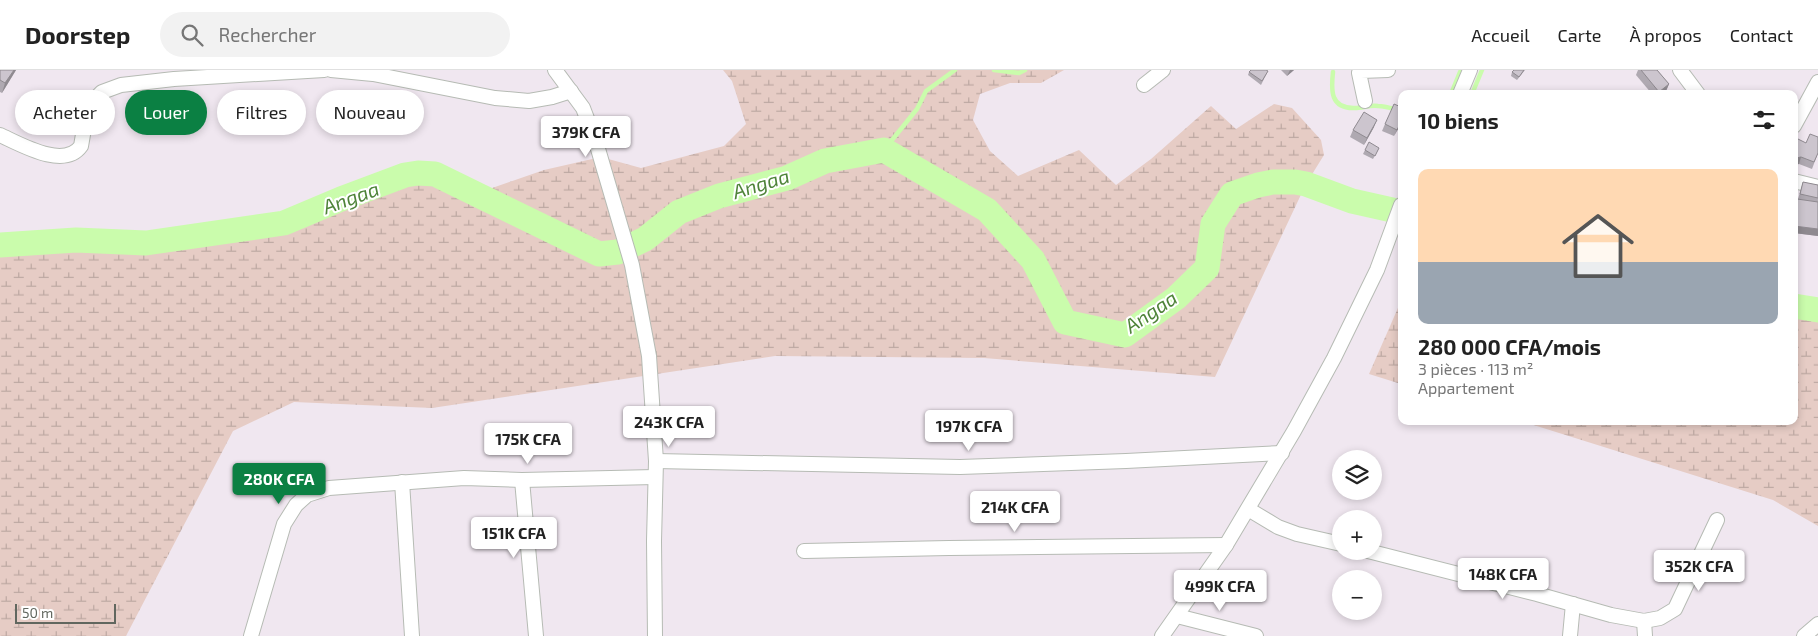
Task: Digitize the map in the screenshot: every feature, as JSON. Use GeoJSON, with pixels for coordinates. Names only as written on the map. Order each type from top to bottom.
{"type":"FeatureCollection","features":[{"type":"Feature","properties":{"kind":"street"},"geometry":{"type":"LineString","coordinates":[[0,135],[38,152],[56,155],[72,154],[78,151],[81,146],[88,106],[102,92],[121,85],[174,79],[324,70]]}},
{"type":"Feature","properties":{"kind":"street"},"geometry":{"type":"LineString","coordinates":[[331,70],[373,74],[495,98],[529,101],[552,97],[570,91]]}},
{"type":"Feature","properties":{"kind":"street"},"geometry":{"type":"LineString","coordinates":[[556,70],[583,108],[596,142],[632,265],[649,356],[656,461],[654,541],[655,636]]}},
{"type":"Feature","properties":{"kind":"street"},"geometry":{"type":"LineString","coordinates":[[1144,85],[1163,70]]}},
{"type":"Feature","properties":{"kind":"street"},"geometry":{"type":"LineString","coordinates":[[1365,101],[1359,73],[1361,71],[1388,70]]}},
{"type":"Feature","properties":{"kind":"street"},"geometry":{"type":"LineString","coordinates":[[1462,90],[1470,70],[1464,70]]}},
{"type":"Feature","properties":{"kind":"street"},"geometry":{"type":"LineString","coordinates":[[1680,70],[1695,90]]}},
{"type":"Feature","properties":{"kind":"street"},"geometry":{"type":"LineString","coordinates":[[1798,119],[1818,82]]}},
{"type":"Feature","properties":{"kind":"street"},"geometry":{"type":"LineString","coordinates":[[1798,182],[1818,187]]}},
{"type":"Feature","properties":{"kind":"street"},"geometry":{"type":"LineString","coordinates":[[1162,636],[1226,545],[1282,453],[1334,358],[1377,270],[1390,230],[1398,213]]}},
{"type":"Feature","properties":{"kind":"street"},"geometry":{"type":"LineString","coordinates":[[656,461],[960,467],[1282,453]]}},
{"type":"Feature","properties":{"kind":"street"},"geometry":{"type":"LineString","coordinates":[[251,636],[284,524],[296,505],[307,495],[329,488],[464,478],[522,480],[655,477]]}},
{"type":"Feature","properties":{"kind":"street"},"geometry":{"type":"LineString","coordinates":[[522,480],[536,636]]}},
{"type":"Feature","properties":{"kind":"street"},"geometry":{"type":"LineString","coordinates":[[402,482],[412,636]]}},
{"type":"Feature","properties":{"kind":"street"},"geometry":{"type":"LineString","coordinates":[[1248,509],[1278,527],[1297,534],[1332,542]]}},
{"type":"Feature","properties":{"kind":"street"},"geometry":{"type":"LineString","coordinates":[[1382,555],[1644,622],[1660,618],[1675,609],[1717,520]]}},
{"type":"Feature","properties":{"kind":"street"},"geometry":{"type":"LineString","coordinates":[[804,551],[1226,545]]}},
{"type":"Feature","properties":{"kind":"street"},"geometry":{"type":"LineString","coordinates":[[1570,636],[1573,604]]}},
{"type":"Feature","properties":{"kind":"street"},"geometry":{"type":"LineString","coordinates":[[1176,616],[1256,636]]}},
{"type":"Feature","properties":{"kind":"street"},"geometry":{"type":"LineString","coordinates":[[1644,622],[1645,636]]}},
{"type":"Feature","properties":{"kind":"street"},"geometry":{"type":"LineString","coordinates":[[1804,636],[1818,624]]}},
{"type":"Feature","properties":{"kind":"green space"},"geometry":{"type":"Polygon","coordinates":[[[723,70],[1064,70],[1041,83],[1010,83],[980,94],[973,120],[990,151],[1018,176],[1079,150],[1116,185],[1151,159],[1211,106],[1236,129],[1274,104],[1292,108],[1321,140],[1324,155],[1306,184],[1215,377],[984,358],[775,356],[432,408],[294,402],[233,431],[126,636],[0,636],[0,245],[76,240],[146,243],[284,223],[405,175],[418,173],[435,174],[462,185],[475,194],[544,170],[601,157],[641,168],[724,146],[746,124],[732,81],[723,70]]]}},
{"type":"Feature","properties":{"kind":"green space"},"geometry":{"type":"Polygon","coordinates":[[[1798,307],[1818,310],[1818,526],[1773,500],[1534,425],[1798,425],[1798,307]]]}},
{"type":"Feature","properties":{"kind":"green space"},"geometry":{"type":"Polygon","coordinates":[[[1398,308],[1398,383],[1369,374],[1398,308]]]}},
{"type":"Feature","properties":{"kind":"building"},"geometry":{"type":"Polygon","coordinates":[[[0,70],[14,70],[5,83],[0,80],[0,70]]]}},
{"type":"Feature","properties":{"kind":"building"},"geometry":{"type":"Polygon","coordinates":[[[1251,70],[1268,71],[1262,81],[1249,72],[1251,70]]]}},
{"type":"Feature","properties":{"kind":"building"},"geometry":{"type":"Polygon","coordinates":[[[1514,70],[1524,70],[1519,77],[1512,72],[1514,70]]]}},
{"type":"Feature","properties":{"kind":"building"},"geometry":{"type":"Polygon","coordinates":[[[1641,70],[1657,70],[1669,84],[1662,90],[1657,90],[1641,70]]]}},
{"type":"Feature","properties":{"kind":"building"},"geometry":{"type":"Polygon","coordinates":[[[1394,104],[1398,106],[1397,130],[1385,124],[1394,104]]]}},
{"type":"Feature","properties":{"kind":"building"},"geometry":{"type":"Polygon","coordinates":[[[1364,112],[1377,120],[1367,138],[1353,130],[1364,112]]]}},
{"type":"Feature","properties":{"kind":"building"},"geometry":{"type":"Polygon","coordinates":[[[1810,134],[1818,137],[1818,153],[1814,162],[1798,158],[1798,139],[1806,143],[1810,134]]]}},
{"type":"Feature","properties":{"kind":"building"},"geometry":{"type":"Polygon","coordinates":[[[1369,142],[1379,148],[1375,156],[1365,150],[1369,142]]]}},
{"type":"Feature","properties":{"kind":"building"},"geometry":{"type":"Polygon","coordinates":[[[1803,182],[1818,185],[1818,198],[1800,194],[1803,182]]]}},
{"type":"Feature","properties":{"kind":"building"},"geometry":{"type":"Polygon","coordinates":[[[1798,199],[1818,202],[1818,229],[1798,226],[1798,199]]]}},
{"type":"Feature","properties":{"kind":"waterway"},"geometry":{"type":"LineString","coordinates":[[884,150],[917,109],[926,91],[955,70]]}},
{"type":"Feature","properties":{"kind":"waterway"},"geometry":{"type":"LineString","coordinates":[[994,70],[1019,73],[1025,70]]}},
{"type":"Feature","properties":{"kind":"waterway"},"geometry":{"type":"LineString","coordinates":[[1474,90],[1482,70]]}},
{"type":"Feature","properties":{"kind":"waterway"},"geometry":{"type":"LineString","coordinates":[[1333,72],[1332,92],[1337,102],[1341,105],[1355,108],[1381,106],[1398,110]]}},
{"type":"Feature","properties":{"kind":"waterway"},"geometry":{"type":"LineString","coordinates":[[1453,90],[1460,72]]}},
{"type":"Feature","properties":{"kind":"waterway","name":"Angaa"},"geometry":{"type":"LineString","coordinates":[[0,245],[76,240],[146,243],[284,223],[405,175],[418,173],[435,174],[599,254],[618,252],[645,239],[679,212],[719,196],[787,178],[825,161],[884,150],[987,210],[1033,260],[1065,322],[1125,335],[1176,298],[1207,268],[1213,224],[1232,194],[1273,182],[1295,182],[1306,184],[1352,201],[1398,211]]}},
{"type":"Feature","properties":{"kind":"waterway","name":"Angaa"},"geometry":{"type":"LineString","coordinates":[[1798,307],[1818,310]]}}]}
